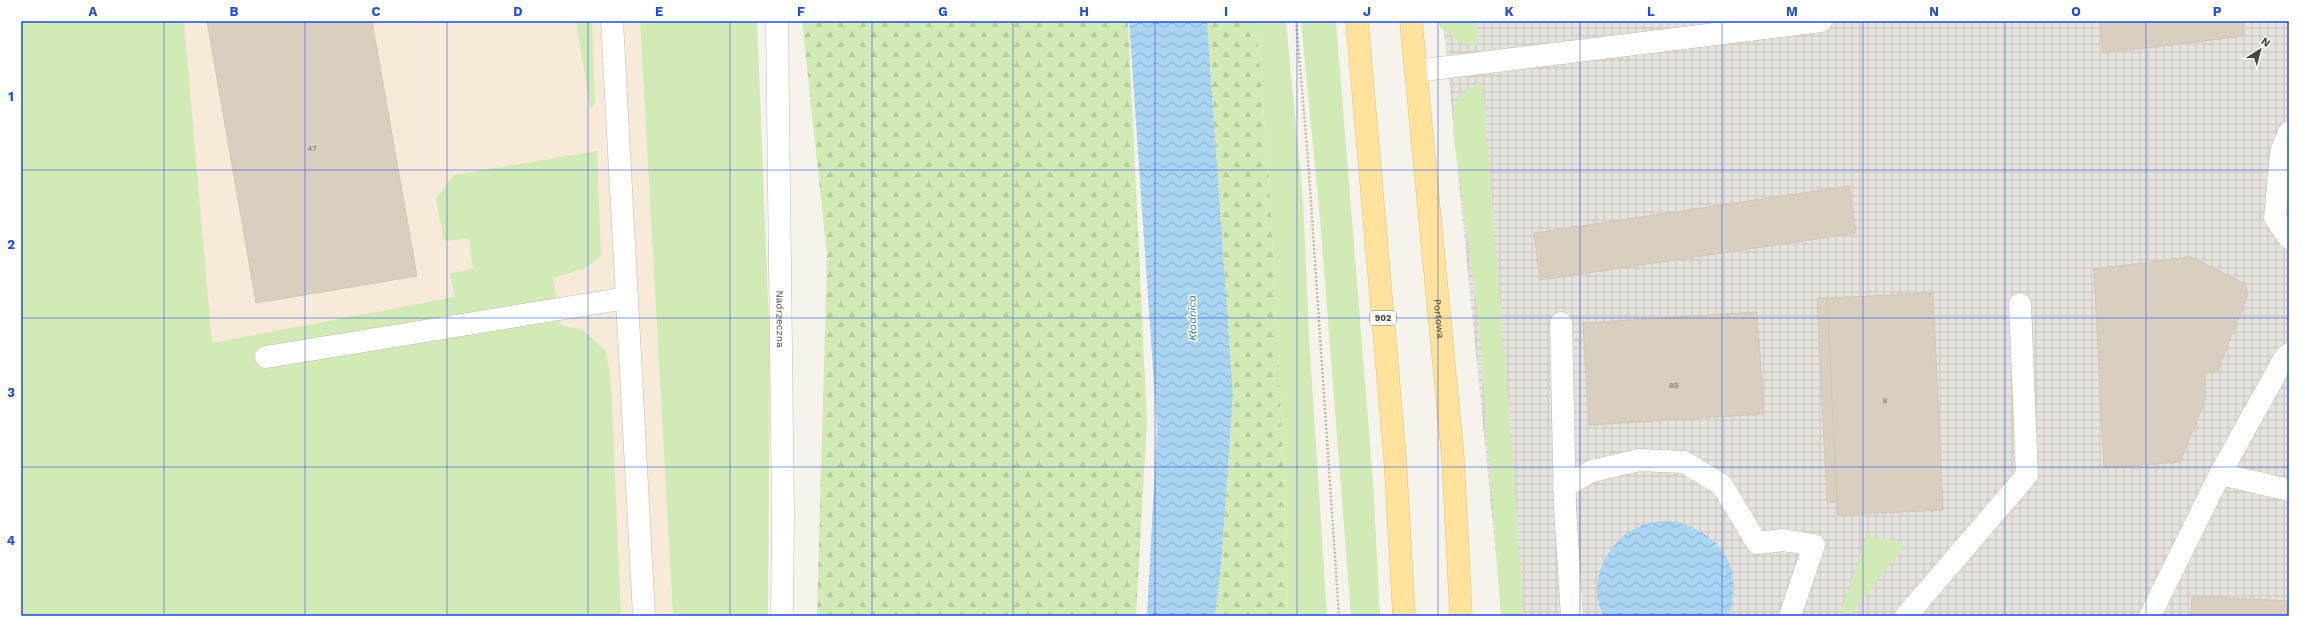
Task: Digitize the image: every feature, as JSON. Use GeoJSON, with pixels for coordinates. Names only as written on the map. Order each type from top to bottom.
{"type":"FeatureCollection","features":[{"type":"Feature","properties":{"kind":"main road","name":"902"},"geometry":{"type":"LineString","coordinates":[[1357,21],[1395,457],[1404,616]]}},
{"type":"Feature","properties":{"kind":"main road","name":"Portowa"},"geometry":{"type":"LineString","coordinates":[[1411,21],[1453,459],[1461,616]]}},
{"type":"Feature","properties":{"kind":"street"},"geometry":{"type":"LineString","coordinates":[[612,21],[644,616]]}},
{"type":"Feature","properties":{"kind":"street","name":"Nadrzeczna"},"geometry":{"type":"LineString","coordinates":[[776,21],[783,514],[782,616]]}},
{"type":"Feature","properties":{"kind":"street"},"geometry":{"type":"LineString","coordinates":[[1416,71],[1822,21]]}},
{"type":"Feature","properties":{"kind":"street"},"geometry":{"type":"LineString","coordinates":[[2289,132],[2281,152],[2275,218],[2289,238]]}},
{"type":"Feature","properties":{"kind":"street"},"geometry":{"type":"LineString","coordinates":[[266,357],[627,298]]}},
{"type":"Feature","properties":{"kind":"street"},"geometry":{"type":"LineString","coordinates":[[1906,616],[2027,475],[2020,304]]}},
{"type":"Feature","properties":{"kind":"street"},"geometry":{"type":"LineString","coordinates":[[1561,323],[1564,487],[1572,616]]}},
{"type":"Feature","properties":{"kind":"street"},"geometry":{"type":"LineString","coordinates":[[2150,616],[2220,474],[2288,352]]}},
{"type":"Feature","properties":{"kind":"street"},"geometry":{"type":"LineString","coordinates":[[1564,487],[1592,471],[1639,460],[1684,462],[1722,485],[1757,543],[1783,540],[1814,545],[1790,616]]}},
{"type":"Feature","properties":{"kind":"street"},"geometry":{"type":"LineString","coordinates":[[2220,474],[2289,490]]}},
{"type":"Feature","properties":{"kind":"path"},"geometry":{"type":"LineString","coordinates":[[1296,21],[1309,166],[1339,616]]}},
{"type":"Feature","properties":{"kind":"shaded area"},"geometry":{"type":"Polygon","coordinates":[[[21,21],[640,21],[673,616],[21,616],[21,21]]]}},
{"type":"Feature","properties":{"kind":"shaded area"},"geometry":{"type":"Polygon","coordinates":[[[1443,21],[2289,21],[2289,616],[1502,616],[1443,21]]]}},
{"type":"Feature","properties":{"kind":"green space"},"geometry":{"type":"Polygon","coordinates":[[[21,21],[184,21],[212,343],[455,297],[450,273],[473,269],[469,238],[444,241],[436,199],[454,175],[597,151],[601,255],[586,268],[553,278],[561,325],[583,330],[606,351],[611,383],[621,616],[21,616],[21,21]]]}},
{"type":"Feature","properties":{"kind":"green space"},"geometry":{"type":"Polygon","coordinates":[[[576,21],[592,21],[595,102],[593,107],[590,107],[576,21]]]}},
{"type":"Feature","properties":{"kind":"green space"},"geometry":{"type":"Polygon","coordinates":[[[640,21],[757,21],[770,350],[768,616],[673,616],[640,21]]]}},
{"type":"Feature","properties":{"kind":"green space"},"geometry":{"type":"Polygon","coordinates":[[[802,21],[1128,21],[1147,422],[1136,616],[817,616],[827,255],[802,21]]]}},
{"type":"Feature","properties":{"kind":"green space"},"geometry":{"type":"Polygon","coordinates":[[[1207,21],[1256,21],[1268,170],[1276,318],[1288,616],[1215,616],[1221,567],[1233,395],[1207,21]]]}},
{"type":"Feature","properties":{"kind":"green space"},"geometry":{"type":"Polygon","coordinates":[[[1256,21],[1286,21],[1303,199],[1309,337],[1327,616],[1288,616],[1276,318],[1268,170],[1256,21]]]}},
{"type":"Feature","properties":{"kind":"green space"},"geometry":{"type":"Polygon","coordinates":[[[1301,21],[1336,21],[1373,481],[1380,616],[1351,616],[1320,219],[1301,21]]]}},
{"type":"Feature","properties":{"kind":"green space"},"geometry":{"type":"Polygon","coordinates":[[[1438,21],[1476,21],[1479,45],[1466,44],[1457,40],[1439,26],[1438,21]]]}},
{"type":"Feature","properties":{"kind":"green space"},"geometry":{"type":"Polygon","coordinates":[[[1478,83],[1483,88],[1513,458],[1524,616],[1501,616],[1478,313],[1453,132],[1453,115],[1456,103],[1464,93],[1478,83]]]}},
{"type":"Feature","properties":{"kind":"green space"},"geometry":{"type":"Polygon","coordinates":[[[1867,534],[1905,544],[1904,548],[1850,615],[1845,616],[1841,611],[1867,534]]]}},
{"type":"Feature","properties":{"kind":"water","name":"Kłodnica"},"geometry":{"type":"Polygon","coordinates":[[[1129,21],[1207,21],[1233,395],[1221,567],[1215,616],[1147,616],[1157,428],[1129,21]]]}},
{"type":"Feature","properties":{"kind":"water"},"geometry":{"type":"Polygon","coordinates":[[[1671,521],[1688,526],[1702,533],[1715,543],[1724,554],[1731,568],[1734,583],[1733,599],[1728,616],[1604,616],[1599,604],[1597,591],[1599,577],[1609,553],[1617,542],[1638,527],[1654,522],[1671,521]]]}},
{"type":"Feature","properties":{"kind":"building"},"geometry":{"type":"Polygon","coordinates":[[[207,21],[372,21],[417,276],[256,303],[207,21]]]}},
{"type":"Feature","properties":{"kind":"building"},"geometry":{"type":"Polygon","coordinates":[[[2100,21],[2243,21],[2245,36],[2103,53],[2100,21]]]}},
{"type":"Feature","properties":{"kind":"building"},"geometry":{"type":"Polygon","coordinates":[[[1849,186],[1856,233],[1540,280],[1534,233],[1849,186]]]}},
{"type":"Feature","properties":{"kind":"building"},"geometry":{"type":"Polygon","coordinates":[[[2191,257],[2245,284],[2248,295],[2217,372],[2205,373],[2206,398],[2180,462],[2104,468],[2094,269],[2191,257]]]}},
{"type":"Feature","properties":{"kind":"building"},"geometry":{"type":"Polygon","coordinates":[[[1933,293],[1943,510],[1838,515],[1827,298],[1933,293]]]}},
{"type":"Feature","properties":{"kind":"building"},"geometry":{"type":"Polygon","coordinates":[[[1817,298],[1827,298],[1837,502],[1827,502],[1817,298]]]}},
{"type":"Feature","properties":{"kind":"building"},"geometry":{"type":"Polygon","coordinates":[[[1757,312],[1764,414],[1589,425],[1583,323],[1757,312]]]}},
{"type":"Feature","properties":{"kind":"building"},"geometry":{"type":"Polygon","coordinates":[[[2192,596],[2289,601],[2289,616],[2191,616],[2192,596]]]}}]}
